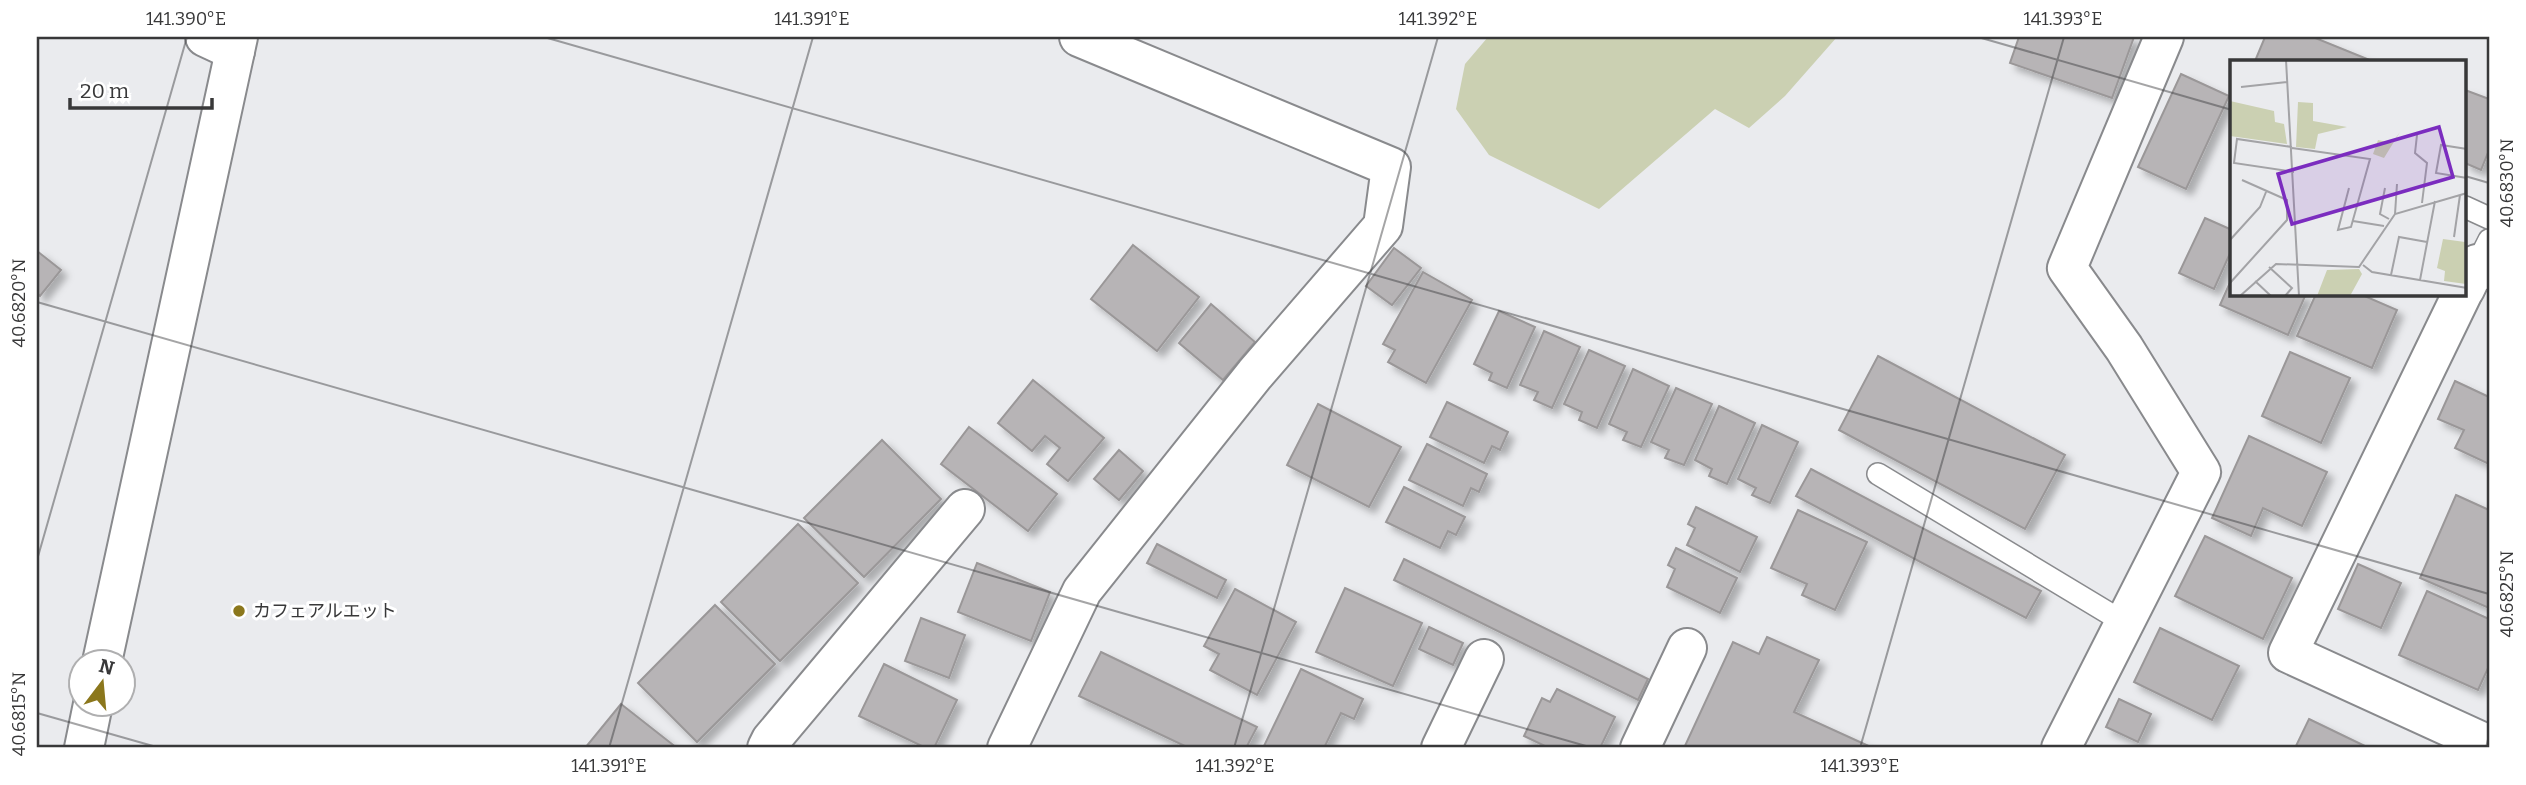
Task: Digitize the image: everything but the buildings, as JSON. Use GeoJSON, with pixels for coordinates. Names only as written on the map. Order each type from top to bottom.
{"type":"FeatureCollection","features":[{"type":"Feature","properties":{"kind":"street"},"geometry":{"type":"LineString","coordinates":[[1007,748],[1082,591],[1255,374],[1383,226],[1391,167],[1079,37]]}},
{"type":"Feature","properties":{"kind":"street"},"geometry":{"type":"LineString","coordinates":[[2062,748],[2201,472],[2123,348],[2067,268],[2164,37]]}},
{"type":"Feature","properties":{"kind":"street"},"geometry":{"type":"LineString","coordinates":[[105,648],[226,41]]}},
{"type":"Feature","properties":{"kind":"street"},"geometry":{"type":"LineString","coordinates":[[2466,291],[2476,271]]}},
{"type":"Feature","properties":{"kind":"street"},"geometry":{"type":"LineString","coordinates":[[2464,296],[2288,653],[2489,746]]}},
{"type":"Feature","properties":{"kind":"street"},"geometry":{"type":"LineString","coordinates":[[766,748],[965,509]]}},
{"type":"Feature","properties":{"kind":"street"},"geometry":{"type":"LineString","coordinates":[[1640,748],[1687,648]]}},
{"type":"Feature","properties":{"kind":"street"},"geometry":{"type":"LineString","coordinates":[[1441,748],[1484,659]]}},
{"type":"Feature","properties":{"kind":"street"},"geometry":{"type":"LineString","coordinates":[[84,748],[90,718]]}},
{"type":"Feature","properties":{"kind":"lane"},"geometry":{"type":"LineString","coordinates":[[2466,206],[2489,218]]}},
{"type":"Feature","properties":{"kind":"lane"},"geometry":{"type":"LineString","coordinates":[[1878,474],[2125,623]]}},
{"type":"Feature","properties":{"kind":"green space"},"geometry":{"type":"Polygon","coordinates":[[[1488,37],[1837,37],[1785,96],[1749,128],[1715,109],[1599,209],[1489,155],[1456,109],[1465,64],[1488,37]]]}},
{"type":"Feature","properties":{"kind":"place","name":"カフェアルエット"},"geometry":{"type":"Point","coordinates":[239,611]}}]}
